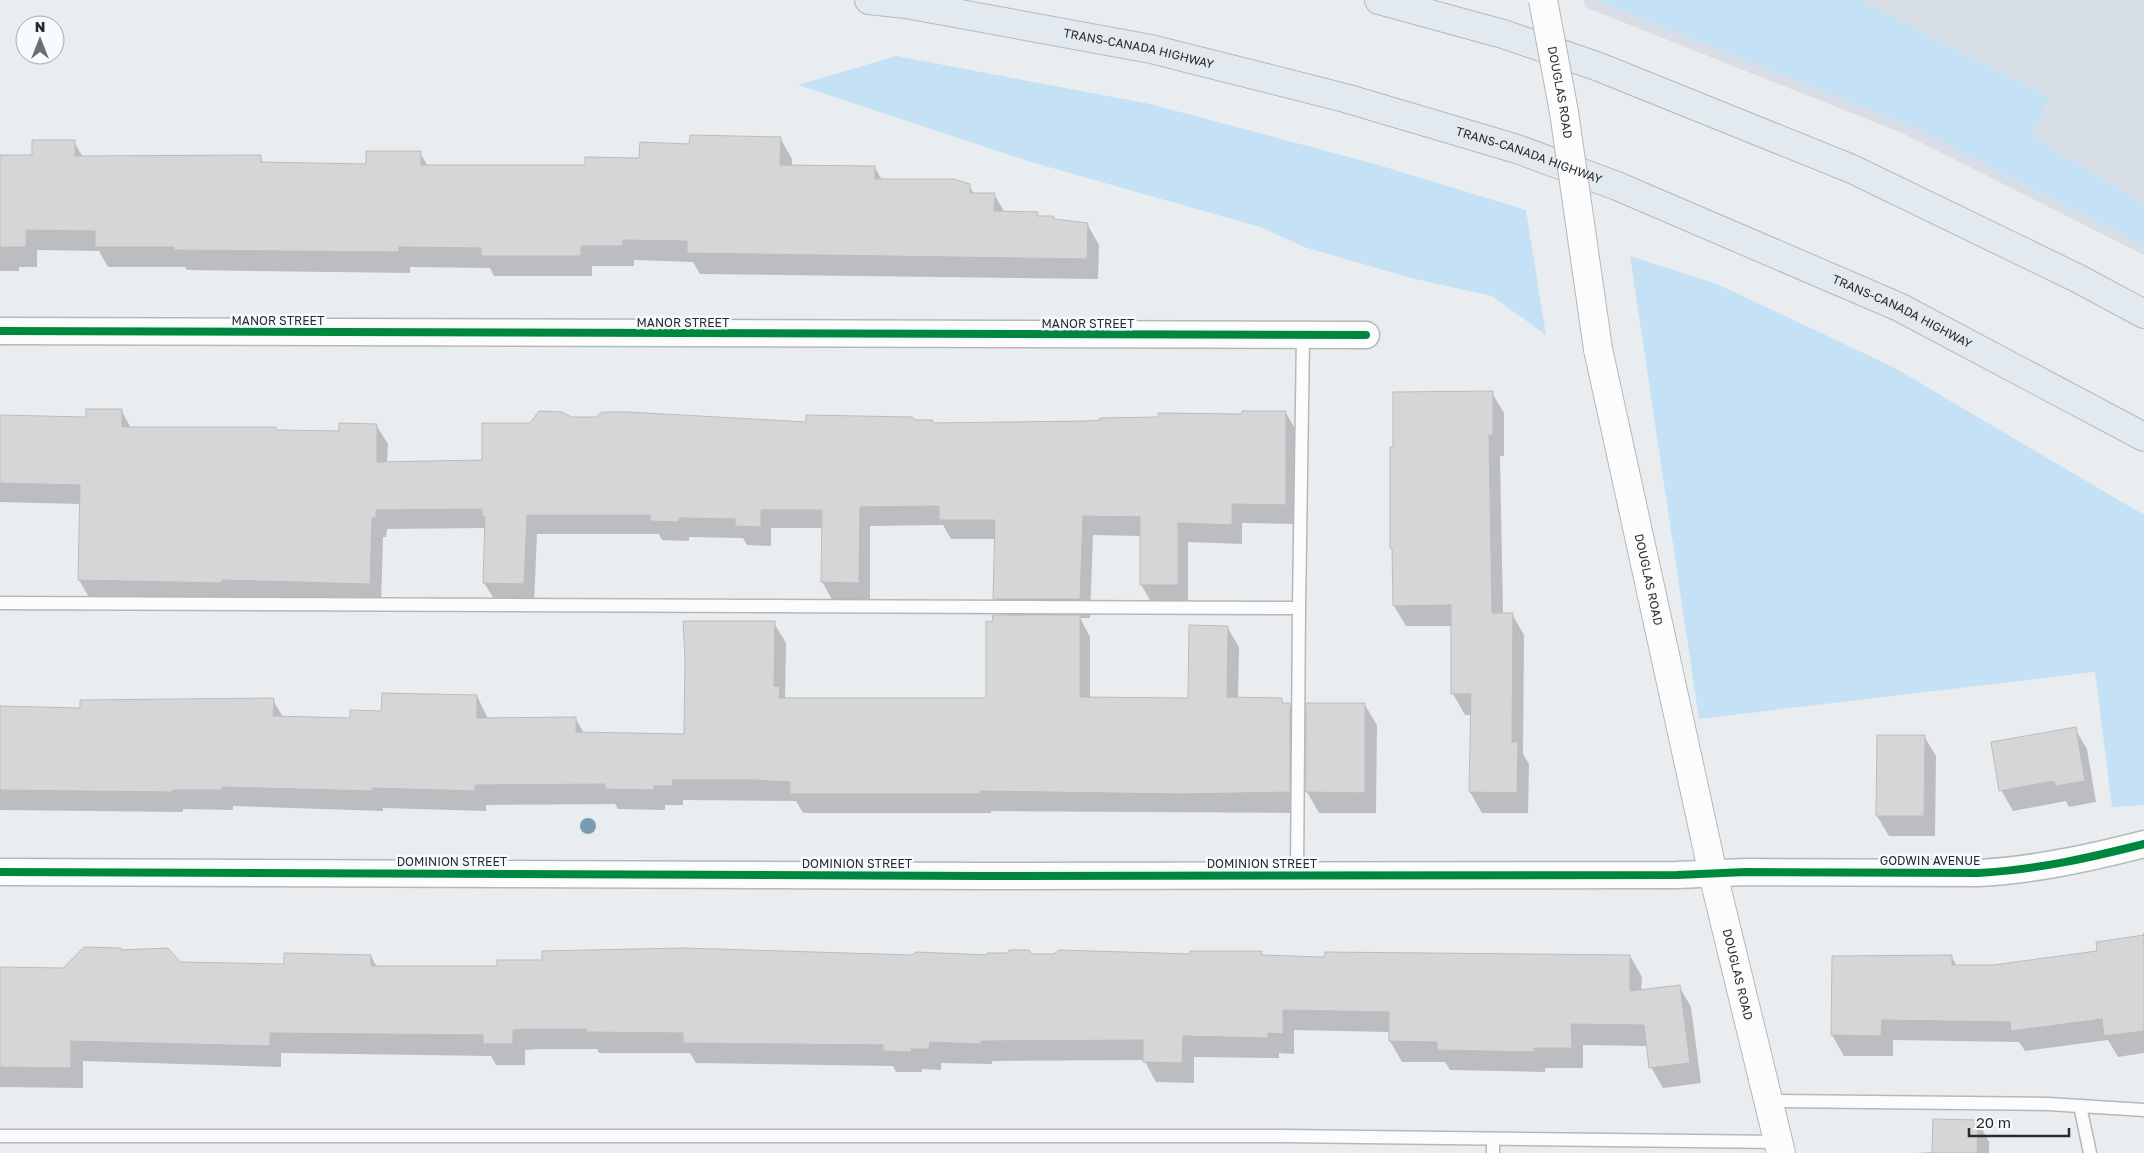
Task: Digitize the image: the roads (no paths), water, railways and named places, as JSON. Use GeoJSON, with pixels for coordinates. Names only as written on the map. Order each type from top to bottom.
{"type":"FeatureCollection","features":[{"type":"Feature","properties":{"kind":"highway","name":"TRANS-CANADA HIGHWAY"},"geometry":{"type":"LineString","coordinates":[[869,0],[906,4],[1151,49],[1345,98],[1517,149],[1617,186],[1899,307],[2144,437]]}},
{"type":"Feature","properties":{"kind":"highway"},"geometry":{"type":"LineString","coordinates":[[1379,0],[1503,34],[1599,67],[1843,166],[2077,278],[2144,314]]}},
{"type":"Feature","properties":{"kind":"street","name":"DOUGLAS ROAD"},"geometry":{"type":"LineString","coordinates":[[1543,0],[1564,112],[1598,349],[1713,874],[1770,1101],[1779,1148]]}},
{"type":"Feature","properties":{"kind":"street","name":"MANOR STREET"},"geometry":{"type":"LineString","coordinates":[[0,331],[1366,335]]}},
{"type":"Feature","properties":{"kind":"street","name":"GODWIN AVENUE"},"geometry":{"type":"LineString","coordinates":[[1713,874],[1746,872],[2015,871],[2053,865],[2144,844]]}},
{"type":"Feature","properties":{"kind":"street","name":"DOMINION STREET"},"geometry":{"type":"LineString","coordinates":[[0,872],[1713,874]]}},
{"type":"Feature","properties":{"kind":"lane"},"geometry":{"type":"LineString","coordinates":[[1297,875],[1304,336]]}},
{"type":"Feature","properties":{"kind":"lane"},"geometry":{"type":"LineString","coordinates":[[0,603],[1299,608]]}},
{"type":"Feature","properties":{"kind":"lane"},"geometry":{"type":"LineString","coordinates":[[1770,1101],[2080,1106],[2144,1110]]}},
{"type":"Feature","properties":{"kind":"lane"},"geometry":{"type":"LineString","coordinates":[[2080,1106],[2090,1153]]}},
{"type":"Feature","properties":{"kind":"lane"},"geometry":{"type":"LineString","coordinates":[[0,1136],[1283,1136],[1493,1139],[1779,1148]]}},
{"type":"Feature","properties":{"kind":"lane"},"geometry":{"type":"LineString","coordinates":[[1493,1139],[1493,1153]]}}]}
